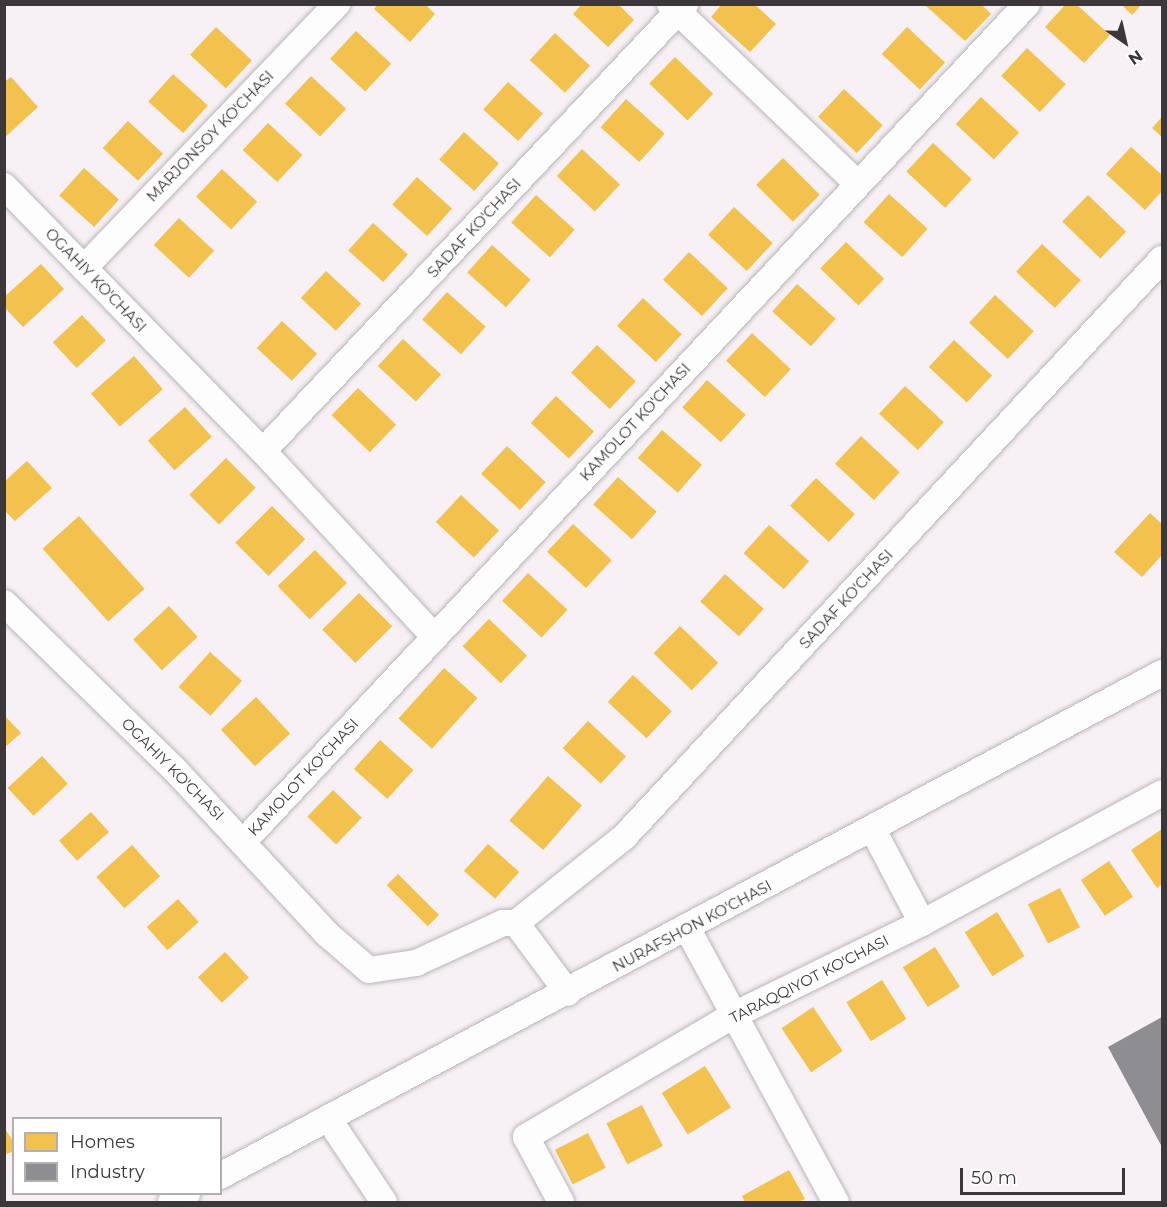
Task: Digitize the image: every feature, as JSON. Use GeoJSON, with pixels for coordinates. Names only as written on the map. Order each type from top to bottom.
{"type":"FeatureCollection","features":[{"type":"Feature","properties":{"kind":"street","name":"MARJONSOY KO'CHASI"},"geometry":{"type":"LineString","coordinates":[[84,268],[337,4]]}},
{"type":"Feature","properties":{"kind":"street","name":"KAMOLOT KO'CHASI"},"geometry":{"type":"LineString","coordinates":[[244,841],[1027,4]]}},
{"type":"Feature","properties":{"kind":"street"},"geometry":{"type":"LineString","coordinates":[[678,7],[858,184]]}},
{"type":"Feature","properties":{"kind":"street","name":"SADAF KO'CHASI"},"geometry":{"type":"LineString","coordinates":[[262,452],[678,7]]}},
{"type":"Feature","properties":{"kind":"street","name":"OGAHIY KO'CHASI"},"geometry":{"type":"LineString","coordinates":[[4,186],[262,452],[434,636]]}},
{"type":"Feature","properties":{"kind":"street","name":"SADAF KO'CHASI"},"geometry":{"type":"LineString","coordinates":[[516,923],[631,829],[1162,259]]}},
{"type":"Feature","properties":{"kind":"street","name":"OGAHIY KO'CHASI"},"geometry":{"type":"LineString","coordinates":[[4,603],[244,841],[327,934],[369,970],[416,963],[503,923],[516,923]]}},
{"type":"Feature","properties":{"kind":"street","name":"NURAFSHON KO'CHASI"},"geometry":{"type":"LineString","coordinates":[[222,1175],[568,993],[1162,673]]}},
{"type":"Feature","properties":{"kind":"street","name":"TARAQQIYOT KO'CHASI"},"geometry":{"type":"LineString","coordinates":[[561,1203],[526,1137],[736,1014],[922,922],[1162,793]]}},
{"type":"Feature","properties":{"kind":"street"},"geometry":{"type":"LineString","coordinates":[[872,828],[922,922]]}},
{"type":"Feature","properties":{"kind":"street"},"geometry":{"type":"LineString","coordinates":[[516,923],[568,993]]}},
{"type":"Feature","properties":{"kind":"street"},"geometry":{"type":"LineString","coordinates":[[687,928],[736,1014],[836,1203]]}},
{"type":"Feature","properties":{"kind":"street"},"geometry":{"type":"LineString","coordinates":[[328,1119],[384,1203]]}},
{"type":"Feature","properties":{"kind":"street"},"geometry":{"type":"LineString","coordinates":[[171,1203],[185,1195]]}},
{"type":"Feature","properties":{"kind":"building: Homes"},"geometry":{"type":"Polygon","coordinates":[[[378,4],[425,4],[435,14],[410,42],[374,9],[378,4]]]}},
{"type":"Feature","properties":{"kind":"building: Homes"},"geometry":{"type":"Polygon","coordinates":[[[582,4],[618,4],[634,20],[608,47],[573,14],[582,4]]]}},
{"type":"Feature","properties":{"kind":"building: Homes"},"geometry":{"type":"Polygon","coordinates":[[[722,4],[754,4],[776,24],[750,52],[711,17],[722,4]]]}},
{"type":"Feature","properties":{"kind":"building: Homes"},"geometry":{"type":"Polygon","coordinates":[[[981,4],[991,14],[965,41],[926,6],[981,4]]]}},
{"type":"Feature","properties":{"kind":"building: Homes"},"geometry":{"type":"Polygon","coordinates":[[[1066,4],[1076,4],[1110,35],[1084,63],[1045,27],[1066,4]]]}},
{"type":"Feature","properties":{"kind":"building: Homes"},"geometry":{"type":"Polygon","coordinates":[[[1121,4],[1142,4],[1132,15],[1121,4]]]}},
{"type":"Feature","properties":{"kind":"building: Homes"},"geometry":{"type":"Polygon","coordinates":[[[216,27],[252,60],[226,88],[190,55],[216,27]]]}},
{"type":"Feature","properties":{"kind":"building: Homes"},"geometry":{"type":"Polygon","coordinates":[[[907,27],[945,62],[920,90],[882,54],[907,27]]]}},
{"type":"Feature","properties":{"kind":"building: Homes"},"geometry":{"type":"Polygon","coordinates":[[[356,31],[391,64],[365,92],[330,59],[356,31]]]}},
{"type":"Feature","properties":{"kind":"building: Homes"},"geometry":{"type":"Polygon","coordinates":[[[555,33],[590,66],[565,93],[530,60],[555,33]]]}},
{"type":"Feature","properties":{"kind":"building: Homes"},"geometry":{"type":"Polygon","coordinates":[[[1027,48],[1066,84],[1040,112],[1001,76],[1027,48]]]}},
{"type":"Feature","properties":{"kind":"building: Homes"},"geometry":{"type":"Polygon","coordinates":[[[675,57],[713,94],[687,120],[649,84],[675,57]]]}},
{"type":"Feature","properties":{"kind":"building: Homes"},"geometry":{"type":"Polygon","coordinates":[[[173,74],[208,105],[183,133],[148,101],[173,74]]]}},
{"type":"Feature","properties":{"kind":"building: Homes"},"geometry":{"type":"Polygon","coordinates":[[[311,76],[346,109],[320,137],[285,104],[311,76]]]}},
{"type":"Feature","properties":{"kind":"building: Homes"},"geometry":{"type":"Polygon","coordinates":[[[11,77],[38,107],[4,138],[4,82],[11,77]]]}},
{"type":"Feature","properties":{"kind":"building: Homes"},"geometry":{"type":"Polygon","coordinates":[[[508,82],[543,113],[518,141],[483,109],[508,82]]]}},
{"type":"Feature","properties":{"kind":"building: Homes"},"geometry":{"type":"Polygon","coordinates":[[[844,89],[883,125],[857,153],[818,117],[844,89]]]}},
{"type":"Feature","properties":{"kind":"building: Homes"},"geometry":{"type":"Polygon","coordinates":[[[981,97],[1019,132],[994,160],[956,124],[981,97]]]}},
{"type":"Feature","properties":{"kind":"building: Homes"},"geometry":{"type":"Polygon","coordinates":[[[626,99],[665,134],[639,162],[601,127],[626,99]]]}},
{"type":"Feature","properties":{"kind":"building: Homes"},"geometry":{"type":"Polygon","coordinates":[[[1162,117],[1162,137],[1152,128],[1162,117]]]}},
{"type":"Feature","properties":{"kind":"building: Homes"},"geometry":{"type":"Polygon","coordinates":[[[128,121],[163,154],[138,181],[103,148],[128,121]]]}},
{"type":"Feature","properties":{"kind":"building: Homes"},"geometry":{"type":"Polygon","coordinates":[[[268,123],[302,155],[277,182],[243,150],[268,123]]]}},
{"type":"Feature","properties":{"kind":"building: Homes"},"geometry":{"type":"Polygon","coordinates":[[[464,132],[499,163],[474,191],[439,159],[464,132]]]}},
{"type":"Feature","properties":{"kind":"building: Homes"},"geometry":{"type":"Polygon","coordinates":[[[933,143],[972,179],[945,208],[906,172],[933,143]]]}},
{"type":"Feature","properties":{"kind":"building: Homes"},"geometry":{"type":"Polygon","coordinates":[[[1131,147],[1162,175],[1162,191],[1145,210],[1106,174],[1131,147]]]}},
{"type":"Feature","properties":{"kind":"building: Homes"},"geometry":{"type":"Polygon","coordinates":[[[582,149],[620,184],[595,212],[557,176],[582,149]]]}},
{"type":"Feature","properties":{"kind":"building: Homes"},"geometry":{"type":"Polygon","coordinates":[[[783,158],[820,195],[793,222],[756,185],[783,158]]]}},
{"type":"Feature","properties":{"kind":"building: Homes"},"geometry":{"type":"Polygon","coordinates":[[[84,168],[119,199],[94,227],[59,195],[84,168]]]}},
{"type":"Feature","properties":{"kind":"building: Homes"},"geometry":{"type":"Polygon","coordinates":[[[222,169],[257,202],[231,230],[196,197],[222,169]]]}},
{"type":"Feature","properties":{"kind":"building: Homes"},"geometry":{"type":"Polygon","coordinates":[[[417,177],[452,208],[427,236],[392,204],[417,177]]]}},
{"type":"Feature","properties":{"kind":"building: Homes"},"geometry":{"type":"Polygon","coordinates":[[[889,194],[928,229],[902,257],[864,222],[889,194]]]}},
{"type":"Feature","properties":{"kind":"building: Homes"},"geometry":{"type":"Polygon","coordinates":[[[536,195],[575,230],[550,257],[511,222],[536,195]]]}},
{"type":"Feature","properties":{"kind":"building: Homes"},"geometry":{"type":"Polygon","coordinates":[[[1088,195],[1126,232],[1100,258],[1062,222],[1088,195]]]}},
{"type":"Feature","properties":{"kind":"building: Homes"},"geometry":{"type":"Polygon","coordinates":[[[734,207],[773,243],[747,271],[708,235],[734,207]]]}},
{"type":"Feature","properties":{"kind":"building: Homes"},"geometry":{"type":"Polygon","coordinates":[[[179,218],[214,251],[189,278],[154,245],[179,218]]]}},
{"type":"Feature","properties":{"kind":"building: Homes"},"geometry":{"type":"Polygon","coordinates":[[[373,223],[408,254],[383,282],[348,250],[373,223]]]}},
{"type":"Feature","properties":{"kind":"building: Homes"},"geometry":{"type":"Polygon","coordinates":[[[846,242],[884,279],[858,305],[820,269],[846,242]]]}},
{"type":"Feature","properties":{"kind":"building: Homes"},"geometry":{"type":"Polygon","coordinates":[[[1042,244],[1081,280],[1055,308],[1016,272],[1042,244]]]}},
{"type":"Feature","properties":{"kind":"building: Homes"},"geometry":{"type":"Polygon","coordinates":[[[492,245],[531,280],[506,307],[467,272],[492,245]]]}},
{"type":"Feature","properties":{"kind":"building: Homes"},"geometry":{"type":"Polygon","coordinates":[[[689,252],[728,288],[702,316],[663,280],[689,252]]]}},
{"type":"Feature","properties":{"kind":"building: Homes"},"geometry":{"type":"Polygon","coordinates":[[[41,264],[64,289],[23,327],[4,307],[4,297],[41,264]]]}},
{"type":"Feature","properties":{"kind":"building: Homes"},"geometry":{"type":"Polygon","coordinates":[[[326,271],[361,304],[336,331],[301,298],[326,271]]]}},
{"type":"Feature","properties":{"kind":"building: Homes"},"geometry":{"type":"Polygon","coordinates":[[[797,284],[836,319],[811,346],[772,311],[797,284]]]}},
{"type":"Feature","properties":{"kind":"building: Homes"},"geometry":{"type":"Polygon","coordinates":[[[447,292],[486,327],[461,354],[422,319],[447,292]]]}},
{"type":"Feature","properties":{"kind":"building: Homes"},"geometry":{"type":"Polygon","coordinates":[[[995,295],[1034,331],[1008,359],[969,323],[995,295]]]}},
{"type":"Feature","properties":{"kind":"building: Homes"},"geometry":{"type":"Polygon","coordinates":[[[643,298],[682,334],[656,362],[617,326],[643,298]]]}},
{"type":"Feature","properties":{"kind":"building: Homes"},"geometry":{"type":"Polygon","coordinates":[[[82,315],[106,341],[77,368],[53,342],[82,315]]]}},
{"type":"Feature","properties":{"kind":"building: Homes"},"geometry":{"type":"Polygon","coordinates":[[[282,321],[317,354],[292,381],[257,348],[282,321]]]}},
{"type":"Feature","properties":{"kind":"building: Homes"},"geometry":{"type":"Polygon","coordinates":[[[752,333],[791,369],[765,397],[726,361],[752,333]]]}},
{"type":"Feature","properties":{"kind":"building: Homes"},"geometry":{"type":"Polygon","coordinates":[[[403,339],[441,374],[416,402],[378,366],[403,339]]]}},
{"type":"Feature","properties":{"kind":"building: Homes"},"geometry":{"type":"Polygon","coordinates":[[[954,340],[992,375],[967,403],[929,367],[954,340]]]}},
{"type":"Feature","properties":{"kind":"building: Homes"},"geometry":{"type":"Polygon","coordinates":[[[597,345],[636,381],[610,409],[571,373],[597,345]]]}},
{"type":"Feature","properties":{"kind":"building: Homes"},"geometry":{"type":"Polygon","coordinates":[[[134,356],[163,389],[120,427],[91,393],[134,356]]]}},
{"type":"Feature","properties":{"kind":"building: Homes"},"geometry":{"type":"Polygon","coordinates":[[[707,380],[746,415],[721,442],[682,407],[707,380]]]}},
{"type":"Feature","properties":{"kind":"building: Homes"},"geometry":{"type":"Polygon","coordinates":[[[905,386],[944,422],[918,450],[879,414],[905,386]]]}},
{"type":"Feature","properties":{"kind":"building: Homes"},"geometry":{"type":"Polygon","coordinates":[[[358,388],[396,425],[370,452],[332,415],[358,388]]]}},
{"type":"Feature","properties":{"kind":"building: Homes"},"geometry":{"type":"Polygon","coordinates":[[[556,396],[594,431],[569,459],[531,423],[556,396]]]}},
{"type":"Feature","properties":{"kind":"building: Homes"},"geometry":{"type":"Polygon","coordinates":[[[185,407],[212,437],[175,470],[148,440],[185,407]]]}},
{"type":"Feature","properties":{"kind":"building: Homes"},"geometry":{"type":"Polygon","coordinates":[[[662,430],[702,465],[678,493],[638,458],[662,430]]]}},
{"type":"Feature","properties":{"kind":"building: Homes"},"geometry":{"type":"Polygon","coordinates":[[[861,436],[900,472],[874,500],[835,464],[861,436]]]}},
{"type":"Feature","properties":{"kind":"building: Homes"},"geometry":{"type":"Polygon","coordinates":[[[507,446],[546,482],[520,510],[481,474],[507,446]]]}},
{"type":"Feature","properties":{"kind":"building: Homes"},"geometry":{"type":"Polygon","coordinates":[[[226,458],[256,488],[219,524],[189,495],[226,458]]]}},
{"type":"Feature","properties":{"kind":"building: Homes"},"geometry":{"type":"Polygon","coordinates":[[[27,461],[52,488],[15,521],[4,510],[4,482],[27,461]]]}},
{"type":"Feature","properties":{"kind":"building: Homes"},"geometry":{"type":"Polygon","coordinates":[[[618,477],[657,512],[632,539],[593,504],[618,477]]]}},
{"type":"Feature","properties":{"kind":"building: Homes"},"geometry":{"type":"Polygon","coordinates":[[[816,478],[855,514],[829,542],[790,506],[816,478]]]}},
{"type":"Feature","properties":{"kind":"building: Homes"},"geometry":{"type":"Polygon","coordinates":[[[461,495],[499,530],[474,558],[436,522],[461,495]]]}},
{"type":"Feature","properties":{"kind":"building: Homes"},"geometry":{"type":"Polygon","coordinates":[[[272,506],[305,539],[268,576],[235,543],[272,506]]]}},
{"type":"Feature","properties":{"kind":"building: Homes"},"geometry":{"type":"Polygon","coordinates":[[[1150,513],[1162,524],[1162,555],[1142,577],[1114,552],[1150,513]]]}},
{"type":"Feature","properties":{"kind":"building: Homes"},"geometry":{"type":"Polygon","coordinates":[[[79,516],[145,589],[108,622],[43,549],[79,516]]]}},
{"type":"Feature","properties":{"kind":"building: Homes"},"geometry":{"type":"Polygon","coordinates":[[[573,524],[612,560],[586,588],[547,552],[573,524]]]}},
{"type":"Feature","properties":{"kind":"building: Homes"},"geometry":{"type":"Polygon","coordinates":[[[769,525],[809,561],[784,589],[744,553],[769,525]]]}},
{"type":"Feature","properties":{"kind":"building: Homes"},"geometry":{"type":"Polygon","coordinates":[[[315,550],[347,583],[310,619],[278,586],[315,550]]]}},
{"type":"Feature","properties":{"kind":"building: Homes"},"geometry":{"type":"Polygon","coordinates":[[[528,573],[567,610],[542,638],[502,601],[528,573]]]}},
{"type":"Feature","properties":{"kind":"building: Homes"},"geometry":{"type":"Polygon","coordinates":[[[725,574],[764,609],[739,636],[700,601],[725,574]]]}},
{"type":"Feature","properties":{"kind":"building: Homes"},"geometry":{"type":"Polygon","coordinates":[[[359,593],[392,626],[355,663],[322,630],[359,593]]]}},
{"type":"Feature","properties":{"kind":"building: Homes"},"geometry":{"type":"Polygon","coordinates":[[[169,606],[198,637],[162,670],[133,639],[169,606]]]}},
{"type":"Feature","properties":{"kind":"building: Homes"},"geometry":{"type":"Polygon","coordinates":[[[489,619],[527,656],[501,683],[463,646],[489,619]]]}},
{"type":"Feature","properties":{"kind":"building: Homes"},"geometry":{"type":"Polygon","coordinates":[[[680,626],[718,663],[692,690],[654,653],[680,626]]]}},
{"type":"Feature","properties":{"kind":"building: Homes"},"geometry":{"type":"Polygon","coordinates":[[[210,652],[242,681],[211,716],[179,687],[210,652]]]}},
{"type":"Feature","properties":{"kind":"building: Homes"},"geometry":{"type":"Polygon","coordinates":[[[444,668],[477,698],[432,749],[398,719],[444,668]]]}},
{"type":"Feature","properties":{"kind":"building: Homes"},"geometry":{"type":"Polygon","coordinates":[[[633,675],[672,711],[647,738],[608,702],[633,675]]]}},
{"type":"Feature","properties":{"kind":"building: Homes"},"geometry":{"type":"Polygon","coordinates":[[[256,697],[290,734],[255,766],[221,730],[256,697]]]}},
{"type":"Feature","properties":{"kind":"building: Homes"},"geometry":{"type":"Polygon","coordinates":[[[4,715],[21,733],[4,748],[4,715]]]}},
{"type":"Feature","properties":{"kind":"building: Homes"},"geometry":{"type":"Polygon","coordinates":[[[588,721],[626,756],[601,784],[563,748],[588,721]]]}},
{"type":"Feature","properties":{"kind":"building: Homes"},"geometry":{"type":"Polygon","coordinates":[[[380,740],[413,770],[387,799],[354,769],[380,740]]]}},
{"type":"Feature","properties":{"kind":"building: Homes"},"geometry":{"type":"Polygon","coordinates":[[[42,756],[68,784],[34,816],[8,788],[42,756]]]}},
{"type":"Feature","properties":{"kind":"building: Homes"},"geometry":{"type":"Polygon","coordinates":[[[548,776],[582,806],[543,850],[509,821],[548,776]]]}},
{"type":"Feature","properties":{"kind":"building: Homes"},"geometry":{"type":"Polygon","coordinates":[[[333,790],[362,818],[336,844],[307,817],[333,790]]]}},
{"type":"Feature","properties":{"kind":"building: Homes"},"geometry":{"type":"Polygon","coordinates":[[[91,812],[109,832],[77,861],[59,841],[91,812]]]}},
{"type":"Feature","properties":{"kind":"building: Homes"},"geometry":{"type":"Polygon","coordinates":[[[1162,829],[1162,884],[1157,888],[1131,850],[1162,829]]]}},
{"type":"Feature","properties":{"kind":"building: Homes"},"geometry":{"type":"Polygon","coordinates":[[[488,844],[519,872],[495,899],[464,871],[488,844]]]}},
{"type":"Feature","properties":{"kind":"building: Homes"},"geometry":{"type":"Polygon","coordinates":[[[132,845],[160,876],[124,908],[96,877],[132,845]]]}},
{"type":"Feature","properties":{"kind":"building: Homes"},"geometry":{"type":"Polygon","coordinates":[[[1109,861],[1133,897],[1105,916],[1081,880],[1109,861]]]}},
{"type":"Feature","properties":{"kind":"building: Homes"},"geometry":{"type":"Polygon","coordinates":[[[398,874],[439,915],[428,926],[387,885],[398,874]]]}},
{"type":"Feature","properties":{"kind":"building: Homes"},"geometry":{"type":"Polygon","coordinates":[[[1060,888],[1080,927],[1048,944],[1028,904],[1060,888]]]}},
{"type":"Feature","properties":{"kind":"building: Homes"},"geometry":{"type":"Polygon","coordinates":[[[178,899],[199,922],[168,950],[147,927],[178,899]]]}},
{"type":"Feature","properties":{"kind":"building: Homes"},"geometry":{"type":"Polygon","coordinates":[[[997,912],[1025,956],[992,976],[965,932],[997,912]]]}},
{"type":"Feature","properties":{"kind":"building: Homes"},"geometry":{"type":"Polygon","coordinates":[[[935,947],[960,987],[928,1007],[903,967],[935,947]]]}},
{"type":"Feature","properties":{"kind":"building: Homes"},"geometry":{"type":"Polygon","coordinates":[[[225,952],[249,978],[222,1003],[198,977],[225,952]]]}},
{"type":"Feature","properties":{"kind":"building: Homes"},"geometry":{"type":"Polygon","coordinates":[[[882,980],[906,1019],[871,1041],[846,1002],[882,980]]]}},
{"type":"Feature","properties":{"kind":"building: Homes"},"geometry":{"type":"Polygon","coordinates":[[[813,1007],[843,1051],[811,1072],[781,1028],[813,1007]]]}},
{"type":"Feature","properties":{"kind":"building: Homes"},"geometry":{"type":"Polygon","coordinates":[[[705,1066],[731,1108],[688,1135],[662,1093],[705,1066]]]}},
{"type":"Feature","properties":{"kind":"building: Homes"},"geometry":{"type":"Polygon","coordinates":[[[642,1105],[663,1146],[627,1164],[606,1123],[642,1105]]]}},
{"type":"Feature","properties":{"kind":"building: Homes"},"geometry":{"type":"Polygon","coordinates":[[[4,1127],[12,1140],[12,1152],[4,1155],[4,1127]]]}},
{"type":"Feature","properties":{"kind":"building: Homes"},"geometry":{"type":"Polygon","coordinates":[[[588,1133],[606,1168],[573,1185],[555,1150],[588,1133]]]}},
{"type":"Feature","properties":{"kind":"building: Homes"},"geometry":{"type":"Polygon","coordinates":[[[789,1170],[805,1199],[798,1202],[745,1202],[742,1196],[789,1170]]]}},
{"type":"Feature","properties":{"kind":"building: Industry"},"geometry":{"type":"Polygon","coordinates":[[[1162,1017],[1162,1147],[1108,1047],[1162,1017]]]}}]}
